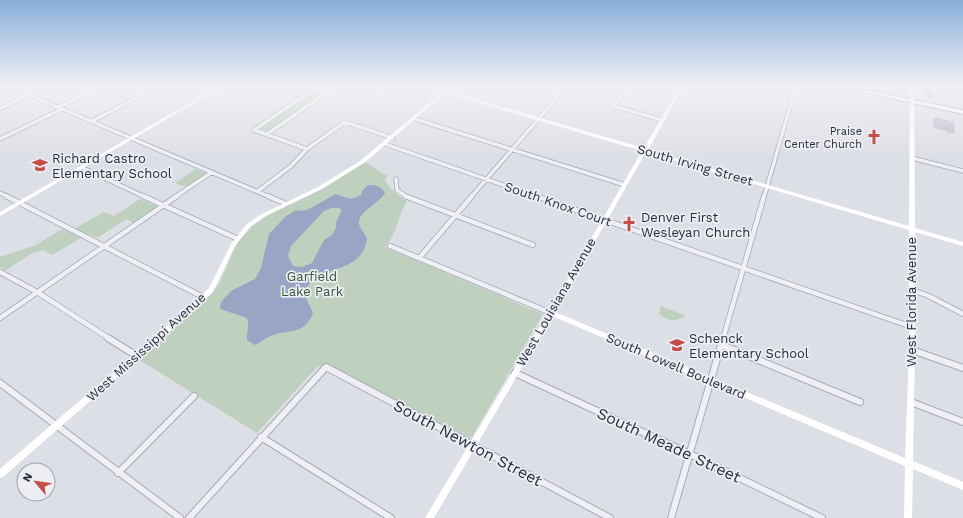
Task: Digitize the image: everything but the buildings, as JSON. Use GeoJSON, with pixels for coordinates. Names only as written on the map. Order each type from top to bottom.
{"type":"FeatureCollection","features":[{"type":"Feature","properties":{"kind":"main road"},"geometry":{"type":"LineString","coordinates":[[945,110],[961,114]]}},
{"type":"Feature","properties":{"kind":"street"},"geometry":{"type":"LineString","coordinates":[[0,139],[56,110]]}},
{"type":"Feature","properties":{"kind":"street"},"geometry":{"type":"LineString","coordinates":[[65,110],[286,204]]}},
{"type":"Feature","properties":{"kind":"street"},"geometry":{"type":"LineString","coordinates":[[92,121],[113,110]]}},
{"type":"Feature","properties":{"kind":"street"},"geometry":{"type":"LineString","coordinates":[[0,214],[180,110]]}},
{"type":"Feature","properties":{"kind":"street"},"geometry":{"type":"LineString","coordinates":[[283,110],[254,130],[307,150]]}},
{"type":"Feature","properties":{"kind":"street"},"geometry":{"type":"LineString","coordinates":[[267,134],[302,110]]}},
{"type":"Feature","properties":{"kind":"street","name":"West Mississippi Avenue"},"geometry":{"type":"LineString","coordinates":[[0,474],[203,297],[217,280],[233,245],[256,220],[335,179],[362,162],[393,138],[424,110]]}},
{"type":"Feature","properties":{"kind":"street","name":"South Irving Street"},"geometry":{"type":"LineString","coordinates":[[508,110],[963,244]]}},
{"type":"Feature","properties":{"kind":"street"},"geometry":{"type":"LineString","coordinates":[[420,257],[546,110]]}},
{"type":"Feature","properties":{"kind":"street"},"geometry":{"type":"LineString","coordinates":[[628,110],[662,120]]}},
{"type":"Feature","properties":{"kind":"street","name":"West Louisiana Avenue"},"geometry":{"type":"LineString","coordinates":[[429,518],[551,313],[668,110]]}},
{"type":"Feature","properties":{"kind":"street"},"geometry":{"type":"LineString","coordinates":[[671,518],[712,381],[789,110]]}},
{"type":"Feature","properties":{"kind":"street","name":"West Florida Avenue"},"geometry":{"type":"LineString","coordinates":[[908,518],[912,350],[911,110]]}},
{"type":"Feature","properties":{"kind":"street"},"geometry":{"type":"LineString","coordinates":[[415,118],[625,185]]}},
{"type":"Feature","properties":{"kind":"street"},"geometry":{"type":"LineString","coordinates":[[258,192],[291,166],[307,150],[345,122],[393,138]]}},
{"type":"Feature","properties":{"kind":"street","name":"South Knox Court"},"geometry":{"type":"LineString","coordinates":[[385,144],[912,327]]}},
{"type":"Feature","properties":{"kind":"street"},"geometry":{"type":"LineString","coordinates":[[912,158],[963,171]]}},
{"type":"Feature","properties":{"kind":"street"},"geometry":{"type":"LineString","coordinates":[[81,167],[238,239]]}},
{"type":"Feature","properties":{"kind":"street"},"geometry":{"type":"LineString","coordinates":[[0,318],[212,172]]}},
{"type":"Feature","properties":{"kind":"street"},"geometry":{"type":"LineString","coordinates":[[396,179],[397,190],[406,197],[533,245]]}},
{"type":"Feature","properties":{"kind":"street"},"geometry":{"type":"LineString","coordinates":[[0,193],[203,297]]}},
{"type":"Feature","properties":{"kind":"street","name":"South Lowell Boulevard"},"geometry":{"type":"LineString","coordinates":[[390,246],[420,257],[963,486]]}},
{"type":"Feature","properties":{"kind":"street"},"geometry":{"type":"LineString","coordinates":[[0,272],[37,292],[137,356]]}},
{"type":"Feature","properties":{"kind":"street"},"geometry":{"type":"LineString","coordinates":[[912,290],[929,296],[963,314]]}},
{"type":"Feature","properties":{"kind":"street"},"geometry":{"type":"LineString","coordinates":[[722,345],[860,402]]}},
{"type":"Feature","properties":{"kind":"street"},"geometry":{"type":"LineString","coordinates":[[912,350],[963,368]]}},
{"type":"Feature","properties":{"kind":"street","name":"South Newton Street"},"geometry":{"type":"LineString","coordinates":[[261,437],[326,367],[610,518]]}},
{"type":"Feature","properties":{"kind":"street","name":"South Meade Street"},"geometry":{"type":"LineString","coordinates":[[515,373],[690,454],[822,518]]}},
{"type":"Feature","properties":{"kind":"street"},"geometry":{"type":"LineString","coordinates":[[0,383],[180,518]]}},
{"type":"Feature","properties":{"kind":"street"},"geometry":{"type":"LineString","coordinates":[[118,473],[194,396]]}},
{"type":"Feature","properties":{"kind":"street"},"geometry":{"type":"LineString","coordinates":[[911,402],[963,422]]}},
{"type":"Feature","properties":{"kind":"street"},"geometry":{"type":"LineString","coordinates":[[189,518],[261,437],[391,518]]}},
{"type":"Feature","properties":{"kind":"green space"},"geometry":{"type":"Polygon","coordinates":[[[285,110],[299,110],[268,131],[265,132],[257,129],[285,110]]]}},
{"type":"Feature","properties":{"kind":"green space","name":"Garfield Lake Park"},"geometry":{"type":"Polygon","coordinates":[[[365,162],[387,176],[385,180],[389,186],[407,201],[392,237],[385,247],[543,314],[472,437],[468,438],[329,365],[323,365],[316,368],[257,433],[138,359],[203,302],[219,284],[237,243],[252,226],[269,214],[328,185],[365,162]]]}},
{"type":"Feature","properties":{"kind":"green space"},"geometry":{"type":"Polygon","coordinates":[[[196,169],[207,174],[187,187],[175,183],[196,169]]]}},
{"type":"Feature","properties":{"kind":"green space"},"geometry":{"type":"Polygon","coordinates":[[[140,199],[157,206],[157,208],[134,223],[126,219],[97,238],[88,234],[52,255],[44,250],[30,254],[5,271],[0,267],[0,257],[36,245],[62,229],[69,232],[104,212],[114,216],[140,199]]]}},
{"type":"Feature","properties":{"kind":"green space"},"geometry":{"type":"Polygon","coordinates":[[[661,306],[686,316],[675,320],[666,319],[659,314],[661,306]]]}},
{"type":"Feature","properties":{"kind":"water"},"geometry":{"type":"Polygon","coordinates":[[[368,185],[374,185],[380,187],[385,193],[365,212],[359,220],[359,224],[367,238],[364,250],[357,259],[318,277],[309,284],[304,294],[313,313],[305,326],[294,331],[275,334],[255,345],[247,340],[247,318],[220,309],[221,302],[231,291],[255,279],[261,268],[269,234],[285,217],[294,211],[307,210],[336,194],[346,198],[355,198],[361,195],[362,191],[368,185]],[[331,208],[324,211],[291,246],[288,256],[293,266],[302,267],[312,263],[324,240],[332,235],[336,228],[336,222],[342,210],[338,208],[331,208]]]}},
{"type":"Feature","properties":{"kind":"place","name":"Praise Center Church"},"geometry":{"type":"Point","coordinates":[874,137]}},
{"type":"Feature","properties":{"kind":"place","name":"Richard Castro Elementary School"},"geometry":{"type":"Point","coordinates":[40,165]}},
{"type":"Feature","properties":{"kind":"place","name":"Denver First Wesleyan Church"},"geometry":{"type":"Point","coordinates":[629,224]}},
{"type":"Feature","properties":{"kind":"place","name":"Schenck Elementary School"},"geometry":{"type":"Point","coordinates":[677,345]}}]}
